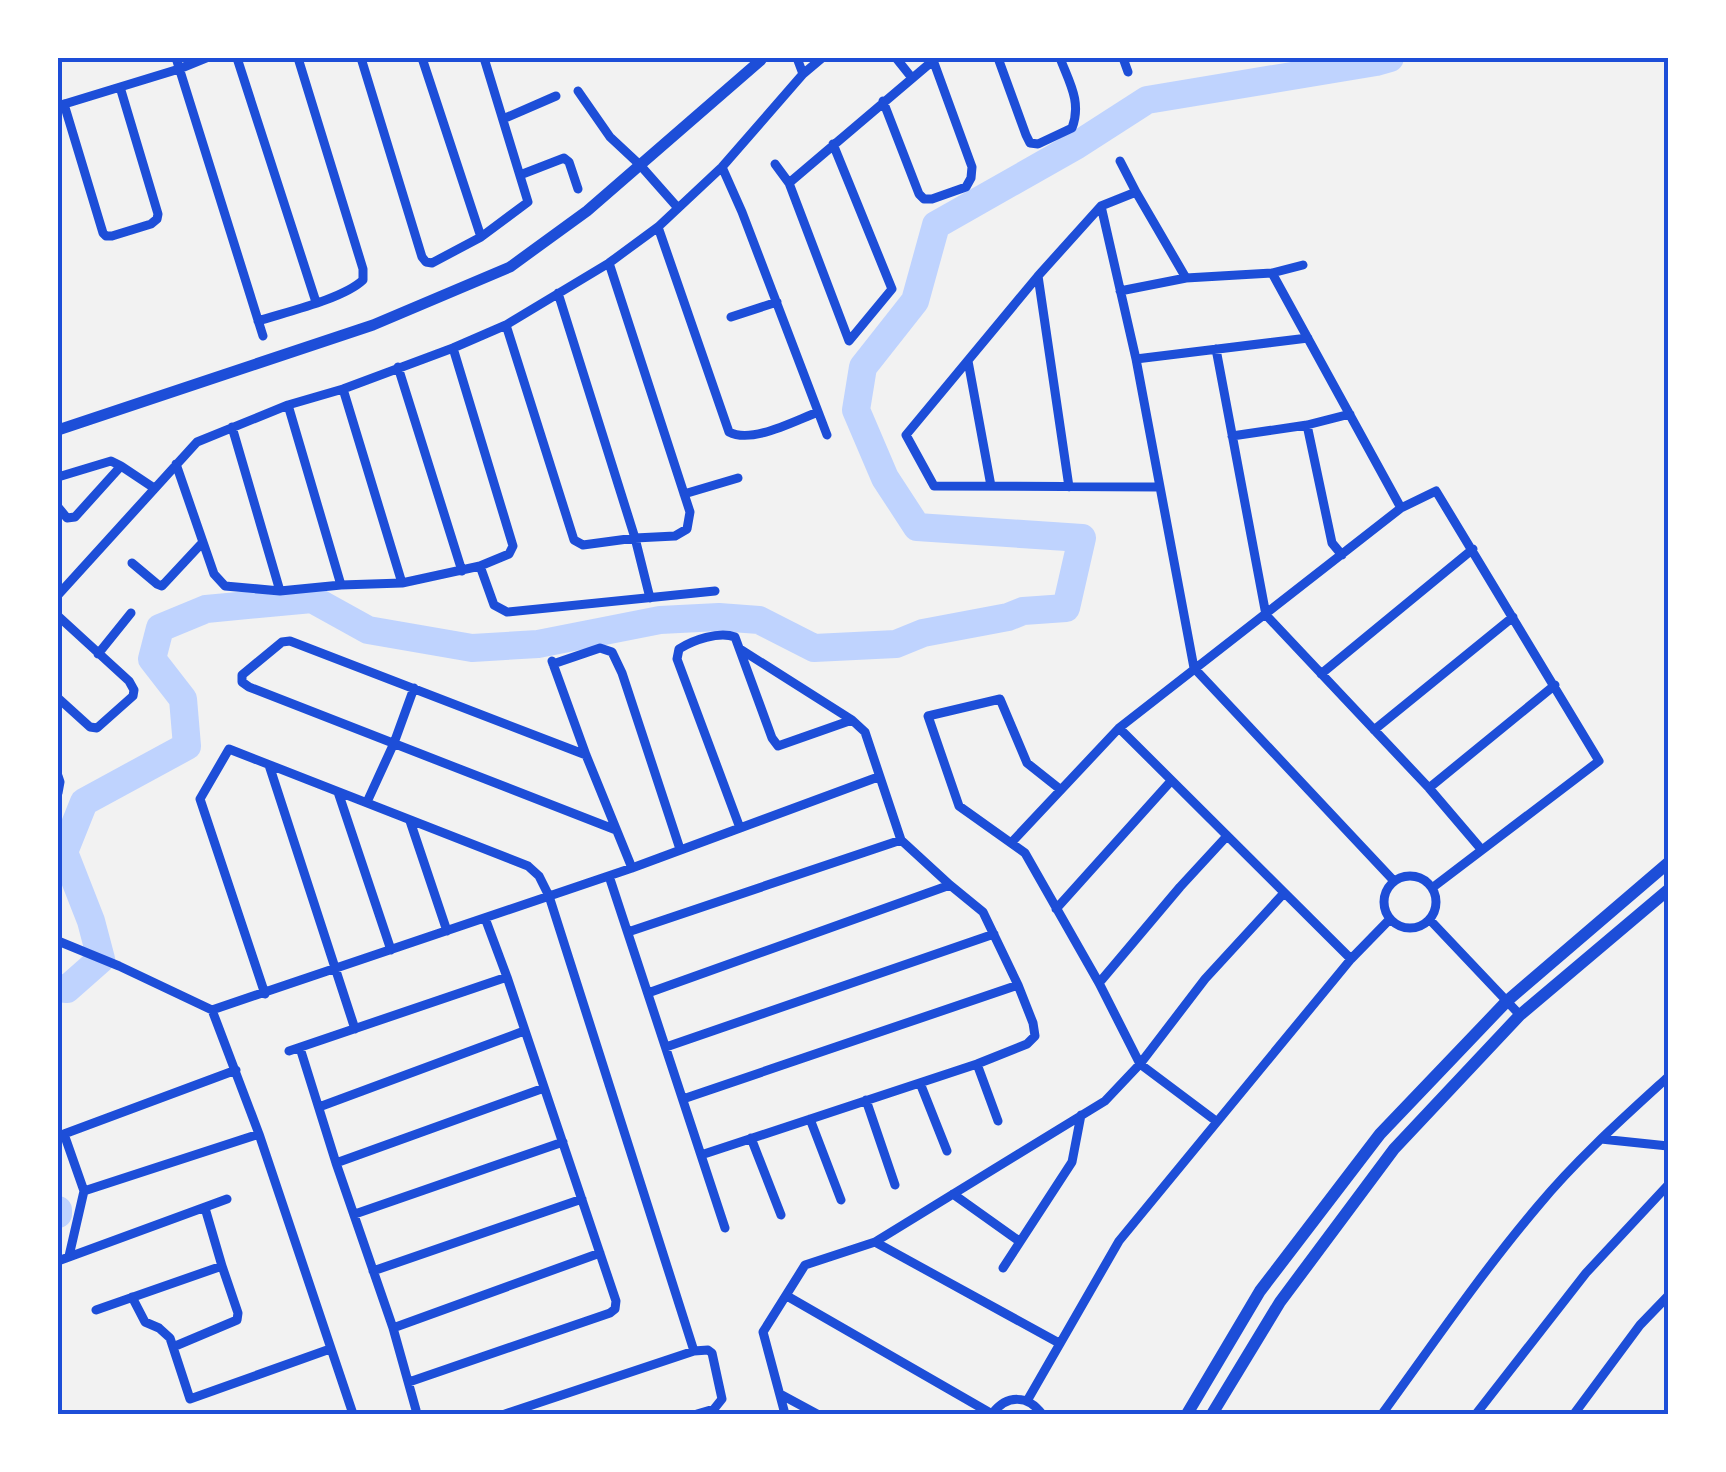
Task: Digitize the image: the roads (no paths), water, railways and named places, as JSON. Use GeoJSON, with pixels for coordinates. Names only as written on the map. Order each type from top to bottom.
{"type":"FeatureCollection","features":[{"type":"Feature","properties":{"kind":"main road"},"geometry":{"type":"LineString","coordinates":[[1187,1414],[1260,1291],[1380,1134],[1506,1001],[1668,863]]}},
{"type":"Feature","properties":{"kind":"main road"},"geometry":{"type":"LineString","coordinates":[[1212,1414],[1280,1302],[1394,1149],[1520,1015],[1668,890]]}},
{"type":"Feature","properties":{"kind":"street"},"geometry":{"type":"LineString","coordinates":[[176,58],[263,336]]}},
{"type":"Feature","properties":{"kind":"street"},"geometry":{"type":"LineString","coordinates":[[120,87],[158,214],[151,224],[106,236],[61,105],[120,87],[180,70],[206,58]]}},
{"type":"Feature","properties":{"kind":"street"},"geometry":{"type":"LineString","coordinates":[[237,58],[316,302]]}},
{"type":"Feature","properties":{"kind":"street"},"geometry":{"type":"LineString","coordinates":[[258,320],[316,302],[363,280],[363,269],[298,58]]}},
{"type":"Feature","properties":{"kind":"street"},"geometry":{"type":"LineString","coordinates":[[361,58],[422,257],[432,263],[481,237],[528,202],[484,60],[496,58]]}},
{"type":"Feature","properties":{"kind":"street"},"geometry":{"type":"LineString","coordinates":[[422,58],[481,237]]}},
{"type":"Feature","properties":{"kind":"street"},"geometry":{"type":"LineString","coordinates":[[58,430],[372,325],[510,266],[587,210],[760,58]]}},
{"type":"Feature","properties":{"kind":"street"},"geometry":{"type":"LineString","coordinates":[[798,58],[803,74]]}},
{"type":"Feature","properties":{"kind":"street"},"geometry":{"type":"LineString","coordinates":[[58,596],[197,442],[453,348],[506,325],[610,263],[658,227],[722,167],[803,74],[822,58]]}},
{"type":"Feature","properties":{"kind":"street"},"geometry":{"type":"LineString","coordinates":[[896,58],[912,78]]}},
{"type":"Feature","properties":{"kind":"street"},"geometry":{"type":"LineString","coordinates":[[998,58],[1026,135],[1030,143],[1038,144],[1072,128],[1076,118],[1078,105],[1060,58]]}},
{"type":"Feature","properties":{"kind":"street"},"geometry":{"type":"LineString","coordinates":[[1123,58],[1128,72]]}},
{"type":"Feature","properties":{"kind":"street"},"geometry":{"type":"LineString","coordinates":[[789,183],[884,101],[935,59],[972,167],[972,178],[966,187],[932,199],[919,194],[884,101]]}},
{"type":"Feature","properties":{"kind":"street"},"geometry":{"type":"LineString","coordinates":[[578,91],[610,137],[678,208]]}},
{"type":"Feature","properties":{"kind":"street"},"geometry":{"type":"LineString","coordinates":[[503,120],[556,96]]}},
{"type":"Feature","properties":{"kind":"street"},"geometry":{"type":"LineString","coordinates":[[774,164],[789,183],[849,342],[892,289],[834,144]]}},
{"type":"Feature","properties":{"kind":"street"},"geometry":{"type":"LineString","coordinates":[[520,175],[564,158],[578,189]]}},
{"type":"Feature","properties":{"kind":"street"},"geometry":{"type":"LineString","coordinates":[[1120,161],[1186,278]]}},
{"type":"Feature","properties":{"kind":"street"},"geometry":{"type":"LineString","coordinates":[[722,167],[827,435]]}},
{"type":"Feature","properties":{"kind":"street"},"geometry":{"type":"LineString","coordinates":[[1136,192],[1101,206],[906,435],[934,486],[1160,487]]}},
{"type":"Feature","properties":{"kind":"street"},"geometry":{"type":"LineString","coordinates":[[1101,206],[1136,358],[1194,668],[1394,881]]}},
{"type":"Feature","properties":{"kind":"street"},"geometry":{"type":"LineString","coordinates":[[658,227],[729,432],[751,436],[818,412]]}},
{"type":"Feature","properties":{"kind":"street"},"geometry":{"type":"LineString","coordinates":[[506,325],[572,539],[583,545],[675,536],[686,531],[690,512],[610,263]]}},
{"type":"Feature","properties":{"kind":"street"},"geometry":{"type":"LineString","coordinates":[[1120,291],[1186,278],[1272,273],[1303,265]]}},
{"type":"Feature","properties":{"kind":"street"},"geometry":{"type":"LineString","coordinates":[[1272,273],[1401,508]]}},
{"type":"Feature","properties":{"kind":"street"},"geometry":{"type":"LineString","coordinates":[[1038,276],[1069,488]]}},
{"type":"Feature","properties":{"kind":"street"},"geometry":{"type":"LineString","coordinates":[[558,293],[650,598]]}},
{"type":"Feature","properties":{"kind":"street"},"geometry":{"type":"LineString","coordinates":[[732,317],[777,302]]}},
{"type":"Feature","properties":{"kind":"street"},"geometry":{"type":"LineString","coordinates":[[1136,358],[1308,338]]}},
{"type":"Feature","properties":{"kind":"street"},"geometry":{"type":"LineString","coordinates":[[176,464],[214,574],[225,586],[280,591],[402,583],[462,572],[509,554],[513,546],[453,348]]}},
{"type":"Feature","properties":{"kind":"street"},"geometry":{"type":"LineString","coordinates":[[1216,349],[1266,615],[1429,788],[1481,850]]}},
{"type":"Feature","properties":{"kind":"street"},"geometry":{"type":"LineString","coordinates":[[968,360],[991,486]]}},
{"type":"Feature","properties":{"kind":"street"},"geometry":{"type":"LineString","coordinates":[[398,367],[462,572]]}},
{"type":"Feature","properties":{"kind":"street"},"geometry":{"type":"LineString","coordinates":[[344,389],[402,583]]}},
{"type":"Feature","properties":{"kind":"street"},"geometry":{"type":"LineString","coordinates":[[288,406],[341,585]]}},
{"type":"Feature","properties":{"kind":"street"},"geometry":{"type":"LineString","coordinates":[[1232,436],[1350,414]]}},
{"type":"Feature","properties":{"kind":"street"},"geometry":{"type":"LineString","coordinates":[[1307,425],[1332,542],[1342,555]]}},
{"type":"Feature","properties":{"kind":"street"},"geometry":{"type":"LineString","coordinates":[[232,427],[280,591]]}},
{"type":"Feature","properties":{"kind":"street"},"geometry":{"type":"LineString","coordinates":[[58,477],[111,462],[154,488]]}},
{"type":"Feature","properties":{"kind":"street"},"geometry":{"type":"LineString","coordinates":[[58,507],[67,518],[75,517],[122,466]]}},
{"type":"Feature","properties":{"kind":"street"},"geometry":{"type":"LineString","coordinates":[[684,494],[738,478]]}},
{"type":"Feature","properties":{"kind":"street"},"geometry":{"type":"LineString","coordinates":[[1012,843],[1118,728],[1401,508],[1436,491],[1599,760],[1432,888]]}},
{"type":"Feature","properties":{"kind":"street"},"geometry":{"type":"LineString","coordinates":[[132,563],[162,586],[202,542]]}},
{"type":"Feature","properties":{"kind":"street"},"geometry":{"type":"LineString","coordinates":[[1322,674],[1472,549]]}},
{"type":"Feature","properties":{"kind":"street"},"geometry":{"type":"LineString","coordinates":[[480,566],[494,605],[507,612],[714,592]]}},
{"type":"Feature","properties":{"kind":"street"},"geometry":{"type":"LineString","coordinates":[[98,654],[131,613]]}},
{"type":"Feature","properties":{"kind":"street"},"geometry":{"type":"LineString","coordinates":[[58,616],[134,690],[133,696],[97,728],[58,698]]}},
{"type":"Feature","properties":{"kind":"street"},"geometry":{"type":"LineString","coordinates":[[1374,730],[1514,617]]}},
{"type":"Feature","properties":{"kind":"street"},"geometry":{"type":"LineString","coordinates":[[740,828],[677,659],[680,649],[690,642],[728,634],[735,638],[778,746],[852,720]]}},
{"type":"Feature","properties":{"kind":"street"},"geometry":{"type":"LineString","coordinates":[[586,755],[290,642],[282,642],[242,675],[242,682],[249,687],[616,830]]}},
{"type":"Feature","properties":{"kind":"street"},"geometry":{"type":"LineString","coordinates":[[632,868],[552,661],[600,648],[612,652],[680,850]]}},
{"type":"Feature","properties":{"kind":"street"},"geometry":{"type":"LineString","coordinates":[[701,1154],[978,1064],[1027,1044],[1035,1036],[1018,984],[983,912],[900,840],[865,732],[740,649]]}},
{"type":"Feature","properties":{"kind":"street"},"geometry":{"type":"LineString","coordinates":[[1429,788],[1554,685]]}},
{"type":"Feature","properties":{"kind":"street"},"geometry":{"type":"LineString","coordinates":[[367,802],[414,688]]}},
{"type":"Feature","properties":{"kind":"street"},"geometry":{"type":"LineString","coordinates":[[1061,790],[1026,762],[1000,699],[928,716],[959,806],[1025,854],[1140,1064],[1216,1121]]}},
{"type":"Feature","properties":{"kind":"street"},"geometry":{"type":"LineString","coordinates":[[1118,728],[1350,960]]}},
{"type":"Feature","properties":{"kind":"street"},"geometry":{"type":"LineString","coordinates":[[265,994],[200,799],[229,749],[528,866],[550,896],[694,1351]]}},
{"type":"Feature","properties":{"kind":"street"},"geometry":{"type":"LineString","coordinates":[[269,765],[355,1029]]}},
{"type":"Feature","properties":{"kind":"street"},"geometry":{"type":"LineString","coordinates":[[58,776],[58,793]]}},
{"type":"Feature","properties":{"kind":"street"},"geometry":{"type":"LineString","coordinates":[[58,940],[212,1010],[632,868],[878,777]]}},
{"type":"Feature","properties":{"kind":"street"},"geometry":{"type":"LineString","coordinates":[[1056,909],[1171,780]]}},
{"type":"Feature","properties":{"kind":"street"},"geometry":{"type":"LineString","coordinates":[[338,791],[391,950]]}},
{"type":"Feature","properties":{"kind":"street"},"geometry":{"type":"LineString","coordinates":[[410,821],[448,931]]}},
{"type":"Feature","properties":{"kind":"street"},"geometry":{"type":"LineString","coordinates":[[1099,984],[1227,836]]}},
{"type":"Feature","properties":{"kind":"street"},"geometry":{"type":"LineString","coordinates":[[628,932],[900,840]]}},
{"type":"Feature","properties":{"kind":"street"},"geometry":{"type":"LineString","coordinates":[[609,876],[725,1228]]}},
{"type":"Feature","properties":{"kind":"street"},"geometry":{"type":"LineString","coordinates":[[1418,878],[1432,888],[1436,904],[1430,920],[1406,928],[1390,920],[1385,896],[1394,881],[1418,878]]}},
{"type":"Feature","properties":{"kind":"street"},"geometry":{"type":"LineString","coordinates":[[648,993],[950,885]]}},
{"type":"Feature","properties":{"kind":"street"},"geometry":{"type":"LineString","coordinates":[[785,1414],[763,1332],[805,1265],[875,1242],[1104,1101],[1140,1064],[1205,979],[1284,893]]}},
{"type":"Feature","properties":{"kind":"street"},"geometry":{"type":"LineString","coordinates":[[409,1382],[610,1313],[616,1302],[508,977],[484,918]]}},
{"type":"Feature","properties":{"kind":"street"},"geometry":{"type":"LineString","coordinates":[[1027,1400],[1119,1241],[1350,960],[1390,920]]}},
{"type":"Feature","properties":{"kind":"street"},"geometry":{"type":"LineString","coordinates":[[1430,920],[1520,1015]]}},
{"type":"Feature","properties":{"kind":"street"},"geometry":{"type":"LineString","coordinates":[[666,1047],[994,934]]}},
{"type":"Feature","properties":{"kind":"street"},"geometry":{"type":"LineString","coordinates":[[289,1051],[508,977]]}},
{"type":"Feature","properties":{"kind":"street"},"geometry":{"type":"LineString","coordinates":[[683,1099],[1018,984]]}},
{"type":"Feature","properties":{"kind":"street"},"geometry":{"type":"LineString","coordinates":[[212,1010],[259,1134],[349,1413]]}},
{"type":"Feature","properties":{"kind":"street"},"geometry":{"type":"LineString","coordinates":[[319,1107],[524,1031]]}},
{"type":"Feature","properties":{"kind":"street"},"geometry":{"type":"LineString","coordinates":[[300,1048],[393,1328],[416,1410]]}},
{"type":"Feature","properties":{"kind":"street"},"geometry":{"type":"LineString","coordinates":[[978,1064],[998,1121]]}},
{"type":"Feature","properties":{"kind":"street"},"geometry":{"type":"LineString","coordinates":[[69,1256],[84,1191],[64,1134],[236,1070]]}},
{"type":"Feature","properties":{"kind":"street"},"geometry":{"type":"LineString","coordinates":[[1382,1414],[1468,1293],[1540,1202],[1668,1077]]}},
{"type":"Feature","properties":{"kind":"street"},"geometry":{"type":"LineString","coordinates":[[920,1082],[948,1150]]}},
{"type":"Feature","properties":{"kind":"street"},"geometry":{"type":"LineString","coordinates":[[336,1163],[544,1088]]}},
{"type":"Feature","properties":{"kind":"street"},"geometry":{"type":"LineString","coordinates":[[866,1100],[894,1184]]}},
{"type":"Feature","properties":{"kind":"street"},"geometry":{"type":"LineString","coordinates":[[1002,1268],[1072,1162],[1082,1115]]}},
{"type":"Feature","properties":{"kind":"street"},"geometry":{"type":"LineString","coordinates":[[810,1119],[842,1200]]}},
{"type":"Feature","properties":{"kind":"street"},"geometry":{"type":"LineString","coordinates":[[84,1191],[259,1134]]}},
{"type":"Feature","properties":{"kind":"street"},"geometry":{"type":"LineString","coordinates":[[751,1138],[781,1215]]}},
{"type":"Feature","properties":{"kind":"street"},"geometry":{"type":"LineString","coordinates":[[1601,1139],[1668,1146]]}},
{"type":"Feature","properties":{"kind":"street"},"geometry":{"type":"LineString","coordinates":[[355,1214],[563,1142]]}},
{"type":"Feature","properties":{"kind":"street"},"geometry":{"type":"LineString","coordinates":[[1476,1414],[1586,1273],[1668,1185]]}},
{"type":"Feature","properties":{"kind":"street"},"geometry":{"type":"LineString","coordinates":[[953,1194],[1019,1241]]}},
{"type":"Feature","properties":{"kind":"street"},"geometry":{"type":"LineString","coordinates":[[58,1261],[227,1199]]}},
{"type":"Feature","properties":{"kind":"street"},"geometry":{"type":"LineString","coordinates":[[373,1270],[582,1199]]}},
{"type":"Feature","properties":{"kind":"street"},"geometry":{"type":"LineString","coordinates":[[173,1347],[237,1320],[205,1208]]}},
{"type":"Feature","properties":{"kind":"street"},"geometry":{"type":"LineString","coordinates":[[875,1242],[1059,1343]]}},
{"type":"Feature","properties":{"kind":"street"},"geometry":{"type":"LineString","coordinates":[[393,1328],[600,1253]]}},
{"type":"Feature","properties":{"kind":"street"},"geometry":{"type":"LineString","coordinates":[[96,1310],[222,1266]]}},
{"type":"Feature","properties":{"kind":"street"},"geometry":{"type":"LineString","coordinates":[[787,1296],[992,1414],[1011,1400],[1027,1400],[1042,1414]]}},
{"type":"Feature","properties":{"kind":"street"},"geometry":{"type":"LineString","coordinates":[[1574,1414],[1640,1326],[1668,1296]]}},
{"type":"Feature","properties":{"kind":"street"},"geometry":{"type":"LineString","coordinates":[[132,1298],[145,1322],[166,1332],[190,1399],[330,1348]]}},
{"type":"Feature","properties":{"kind":"street"},"geometry":{"type":"LineString","coordinates":[[506,1414],[694,1351],[708,1350],[712,1352],[722,1399],[714,1412],[697,1414]]}},
{"type":"Feature","properties":{"kind":"street"},"geometry":{"type":"LineString","coordinates":[[779,1394],[817,1414]]}},
{"type":"Feature","properties":{"kind":"waterway"},"geometry":{"type":"LineString","coordinates":[[58,988],[67,989],[101,959],[64,852],[84,802],[187,746],[183,699],[152,659],[160,628],[206,609],[312,599],[368,630],[472,648],[538,644],[660,620],[719,617],[759,620],[814,648],[896,644],[923,633],[1023,611],[1066,608],[1082,538],[917,527],[885,478],[856,410],[863,367],[915,301],[936,225],[1077,145],[1147,100],[1390,58]]}}]}
